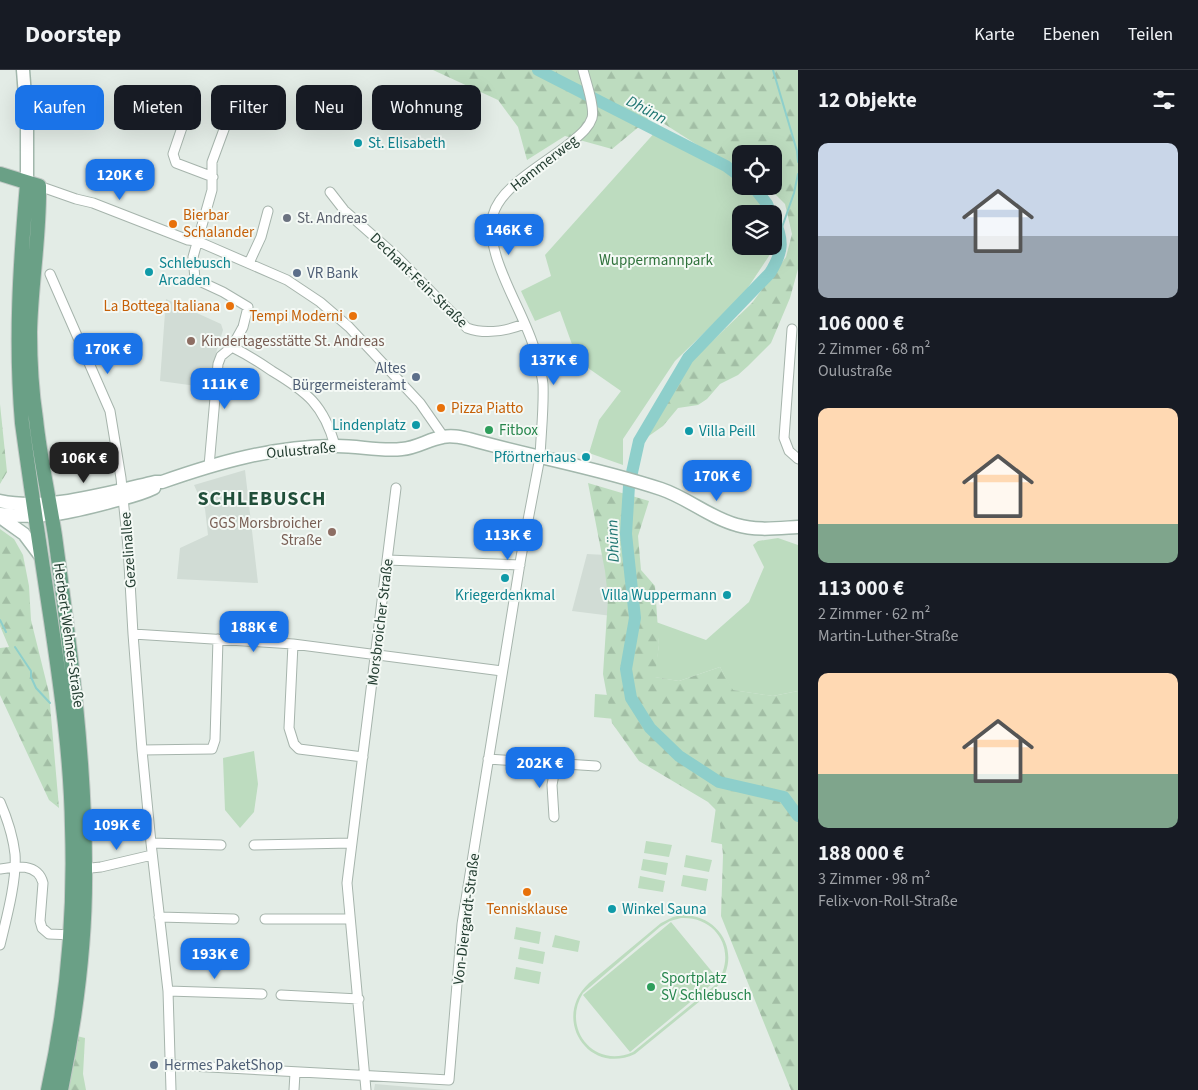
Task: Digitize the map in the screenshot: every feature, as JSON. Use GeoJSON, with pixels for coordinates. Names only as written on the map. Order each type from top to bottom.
{"type":"FeatureCollection","features":[{"type":"Feature","properties":{"kind":"main road"},"geometry":{"type":"LineString","coordinates":[[23,70],[24,85]]}},
{"type":"Feature","properties":{"kind":"main road"},"geometry":{"type":"LineString","coordinates":[[27,130],[27,149],[33,185]]}},
{"type":"Feature","properties":{"kind":"main road"},"geometry":{"type":"LineString","coordinates":[[28,130],[33,185]]}},
{"type":"Feature","properties":{"kind":"main road"},"geometry":{"type":"LineString","coordinates":[[2,175],[12,174],[18,169],[27,149]]}},
{"type":"Feature","properties":{"kind":"main road"},"geometry":{"type":"LineString","coordinates":[[2,175],[33,185]]}},
{"type":"Feature","properties":{"kind":"main road"},"geometry":{"type":"LineString","coordinates":[[2,175],[21,197],[24,210]]}},
{"type":"Feature","properties":{"kind":"main road","name":"Herbert-Wehner-Straße"},"geometry":{"type":"LineString","coordinates":[[33,185],[24,210],[20,270],[18,343],[22,423],[62,700],[72,826],[79,869]]}},
{"type":"Feature","properties":{"kind":"main road","name":"Herbert-Wehner-Straße"},"geometry":{"type":"LineString","coordinates":[[33,185],[39,209],[30,332],[36,418],[51,509],[75,697],[85,817],[79,869],[76,935],[76,1006],[61,1090]]}},
{"type":"Feature","properties":{"kind":"main road"},"geometry":{"type":"LineString","coordinates":[[443,436],[469,439],[540,456],[662,489],[738,526],[798,527]]}},
{"type":"Feature","properties":{"kind":"main road","name":"Oulustraße"},"geometry":{"type":"LineString","coordinates":[[0,515],[51,509],[123,494],[155,482],[162,482],[240,457],[296,449],[335,446],[400,450],[418,446],[443,436]]}},
{"type":"Feature","properties":{"kind":"main road","name":"Oulustraße"},"geometry":{"type":"LineString","coordinates":[[0,501],[18,504],[35,511]]}},
{"type":"Feature","properties":{"kind":"main road"},"geometry":{"type":"LineString","coordinates":[[0,515],[24,534],[42,558]]}},
{"type":"Feature","properties":{"kind":"main road","name":"Herbert-Wehner-Straße"},"geometry":{"type":"LineString","coordinates":[[48,1090],[60,1030],[68,970],[76,935]]}},
{"type":"Feature","properties":{"kind":"street","name":"Hammerweg"},"geometry":{"type":"LineString","coordinates":[[540,456],[542,384],[535,349],[498,262],[494,245],[493,215],[503,195],[513,185],[567,146],[585,130],[592,119],[583,70]]}},
{"type":"Feature","properties":{"kind":"street"},"geometry":{"type":"LineString","coordinates":[[181,130],[173,154],[176,163],[213,177]]}},
{"type":"Feature","properties":{"kind":"street"},"geometry":{"type":"LineString","coordinates":[[209,466],[218,364],[221,356],[232,347],[243,327],[248,307],[223,292],[194,279],[193,257],[212,190],[212,162],[224,130]]}},
{"type":"Feature","properties":{"kind":"street"},"geometry":{"type":"LineString","coordinates":[[33,185],[76,200],[94,203],[188,240],[197,241],[287,280],[320,302],[344,323],[420,403],[443,436]]}},
{"type":"Feature","properties":{"kind":"street","name":"Dechant-Fein-Straße"},"geometry":{"type":"LineString","coordinates":[[330,192],[344,210],[395,255],[467,328],[478,332],[494,331],[524,324]]}},
{"type":"Feature","properties":{"kind":"street"},"geometry":{"type":"LineString","coordinates":[[249,263],[261,237],[268,211]]}},
{"type":"Feature","properties":{"kind":"street","name":"Gezelinallee"},"geometry":{"type":"LineString","coordinates":[[50,274],[110,411],[123,494],[142,750],[168,991],[171,1090]]}},
{"type":"Feature","properties":{"kind":"street"},"geometry":{"type":"LineString","coordinates":[[792,329],[784,438],[789,451],[798,459]]}},
{"type":"Feature","properties":{"kind":"street"},"geometry":{"type":"LineString","coordinates":[[232,347],[244,352],[307,394],[319,408],[330,426],[335,446]]}},
{"type":"Feature","properties":{"kind":"street","name":"Von-Diergardt-Straße"},"geometry":{"type":"LineString","coordinates":[[364,1077],[449,1080],[462,924],[502,671],[540,456]]}},
{"type":"Feature","properties":{"kind":"street","name":"Morsbroicher Straße"},"geometry":{"type":"LineString","coordinates":[[366,1090],[347,883],[396,488]]}},
{"type":"Feature","properties":{"kind":"street"},"geometry":{"type":"LineString","coordinates":[[387,560],[520,565]]}},
{"type":"Feature","properties":{"kind":"street"},"geometry":{"type":"LineString","coordinates":[[133,634],[293,644],[502,671]]}},
{"type":"Feature","properties":{"kind":"street"},"geometry":{"type":"LineString","coordinates":[[142,750],[212,749],[215,740],[218,639]]}},
{"type":"Feature","properties":{"kind":"street"},"geometry":{"type":"LineString","coordinates":[[293,644],[289,728],[294,744],[299,749],[363,756]]}},
{"type":"Feature","properties":{"kind":"street"},"geometry":{"type":"LineString","coordinates":[[488,759],[596,766]]}},
{"type":"Feature","properties":{"kind":"street"},"geometry":{"type":"LineString","coordinates":[[554,817],[552,785],[556,764]]}},
{"type":"Feature","properties":{"kind":"street"},"geometry":{"type":"LineString","coordinates":[[0,802],[15,854],[15,867],[0,945]]}},
{"type":"Feature","properties":{"kind":"street"},"geometry":{"type":"LineString","coordinates":[[151,843],[221,845]]}},
{"type":"Feature","properties":{"kind":"street"},"geometry":{"type":"LineString","coordinates":[[254,845],[351,843]]}},
{"type":"Feature","properties":{"kind":"street"},"geometry":{"type":"LineString","coordinates":[[79,869],[101,867],[152,855]]}},
{"type":"Feature","properties":{"kind":"street"},"geometry":{"type":"LineString","coordinates":[[0,869],[28,867],[37,872],[43,887],[40,921],[44,931],[49,934],[76,935]]}},
{"type":"Feature","properties":{"kind":"street"},"geometry":{"type":"LineString","coordinates":[[160,917],[234,919]]}},
{"type":"Feature","properties":{"kind":"street"},"geometry":{"type":"LineString","coordinates":[[264,919],[350,920]]}},
{"type":"Feature","properties":{"kind":"street"},"geometry":{"type":"LineString","coordinates":[[168,991],[262,994]]}},
{"type":"Feature","properties":{"kind":"street"},"geometry":{"type":"LineString","coordinates":[[282,995],[359,999]]}},
{"type":"Feature","properties":{"kind":"street"},"geometry":{"type":"LineString","coordinates":[[171,1065],[364,1077]]}},
{"type":"Feature","properties":{"kind":"street"},"geometry":{"type":"LineString","coordinates":[[294,1090],[295,1073]]}},
{"type":"Feature","properties":{"kind":"shaded area","name":"Kindertagesstätte St. Andreas"},"geometry":{"type":"Polygon","coordinates":[[[166,299],[221,324],[223,330],[216,353],[211,388],[160,381],[166,299]]]}},
{"type":"Feature","properties":{"kind":"shaded area"},"geometry":{"type":"Polygon","coordinates":[[[245,470],[258,583],[177,579],[180,548],[208,535],[205,509],[194,485],[245,470]]]}},
{"type":"Feature","properties":{"kind":"shaded area"},"geometry":{"type":"Polygon","coordinates":[[[587,554],[606,555],[612,616],[572,611],[587,554]]]}},
{"type":"Feature","properties":{"kind":"shaded area"},"geometry":{"type":"Polygon","coordinates":[[[375,1084],[446,1090],[374,1090],[375,1084]]]}},
{"type":"Feature","properties":{"kind":"green space"},"geometry":{"type":"Polygon","coordinates":[[[433,70],[798,70],[798,269],[790,298],[771,343],[738,375],[720,384],[707,399],[698,405],[678,408],[663,426],[646,438],[641,435],[680,372],[752,303],[786,257],[792,234],[785,204],[776,195],[782,195],[782,145],[732,145],[732,167],[652,116],[612,149],[565,136],[527,160],[518,127],[498,100],[481,92],[481,85],[466,85],[433,70]]]}},
{"type":"Feature","properties":{"kind":"green space","name":"Wuppermannpark"},"geometry":{"type":"Polygon","coordinates":[[[657,130],[732,173],[732,195],[762,195],[767,205],[732,205],[732,255],[770,255],[743,295],[675,361],[623,439],[623,465],[589,453],[599,420],[621,391],[578,361],[560,311],[535,321],[521,291],[551,276],[545,255],[657,130]]]}},
{"type":"Feature","properties":{"kind":"green space"},"geometry":{"type":"Polygon","coordinates":[[[0,404],[7,472],[0,484],[0,404]]]}},
{"type":"Feature","properties":{"kind":"green space"},"geometry":{"type":"Polygon","coordinates":[[[588,483],[649,501],[638,536],[641,570],[655,586],[659,645],[655,677],[679,681],[720,667],[733,690],[773,696],[798,691],[798,1090],[791,1090],[721,916],[723,855],[719,813],[708,802],[639,761],[612,723],[603,674],[608,598],[605,571],[588,483]]]}},
{"type":"Feature","properties":{"kind":"green space"},"geometry":{"type":"Polygon","coordinates":[[[0,529],[14,539],[23,555],[29,586],[31,620],[49,693],[59,808],[49,800],[0,695],[0,648],[9,647],[0,626],[0,529]]]}},
{"type":"Feature","properties":{"kind":"green space"},"geometry":{"type":"Polygon","coordinates":[[[778,538],[798,545],[798,691],[773,696],[732,690],[720,667],[679,681],[654,677],[659,645],[656,622],[706,640],[749,602],[764,567],[753,545],[758,541],[778,538]]]}},
{"type":"Feature","properties":{"kind":"green space"},"geometry":{"type":"Polygon","coordinates":[[[595,694],[608,695],[615,719],[594,717],[595,694]]]}},
{"type":"Feature","properties":{"kind":"green space"},"geometry":{"type":"Polygon","coordinates":[[[254,751],[258,784],[254,812],[240,828],[225,810],[223,758],[254,751]]]}},
{"type":"Feature","properties":{"kind":"green space"},"geometry":{"type":"Polygon","coordinates":[[[716,807],[724,809],[726,845],[711,842],[716,807]]]}},
{"type":"Feature","properties":{"kind":"green space"},"geometry":{"type":"Polygon","coordinates":[[[646,841],[672,845],[669,857],[644,853],[646,841]]]}},
{"type":"Feature","properties":{"kind":"green space"},"geometry":{"type":"Polygon","coordinates":[[[686,855],[712,860],[709,872],[684,867],[686,855]]]}},
{"type":"Feature","properties":{"kind":"green space"},"geometry":{"type":"Polygon","coordinates":[[[643,859],[668,863],[666,875],[641,870],[643,859]]]}},
{"type":"Feature","properties":{"kind":"green space"},"geometry":{"type":"Polygon","coordinates":[[[683,875],[708,879],[706,891],[681,886],[683,875]]]}},
{"type":"Feature","properties":{"kind":"green space"},"geometry":{"type":"Polygon","coordinates":[[[640,876],[665,881],[663,892],[638,888],[640,876]]]}},
{"type":"Feature","properties":{"kind":"green space"},"geometry":{"type":"Polygon","coordinates":[[[682,915],[696,917],[708,922],[718,930],[728,952],[728,964],[724,976],[716,988],[635,1054],[618,1059],[603,1057],[590,1050],[580,1040],[574,1027],[574,1012],[578,997],[589,983],[661,923],[682,915]],[[681,918],[670,921],[660,927],[583,993],[577,1006],[576,1020],[579,1032],[585,1042],[594,1050],[606,1055],[619,1056],[633,1052],[714,986],[721,975],[725,963],[725,951],[722,940],[706,924],[695,919],[681,918]]]}},
{"type":"Feature","properties":{"kind":"green space","name":"Sportplatz SV Schlebusch"},"geometry":{"type":"Polygon","coordinates":[[[671,922],[718,979],[630,1052],[583,995],[671,922]]]}},
{"type":"Feature","properties":{"kind":"green space"},"geometry":{"type":"Polygon","coordinates":[[[516,927],[541,932],[539,944],[514,939],[516,927]]]}},
{"type":"Feature","properties":{"kind":"green space"},"geometry":{"type":"Polygon","coordinates":[[[555,935],[580,941],[578,952],[552,947],[555,935]]]}},
{"type":"Feature","properties":{"kind":"green space"},"geometry":{"type":"Polygon","coordinates":[[[520,947],[545,952],[543,964],[518,959],[520,947]]]}},
{"type":"Feature","properties":{"kind":"green space"},"geometry":{"type":"Polygon","coordinates":[[[516,967],[541,972],[539,984],[514,979],[516,967]]]}},
{"type":"Feature","properties":{"kind":"green space"},"geometry":{"type":"Polygon","coordinates":[[[77,1036],[85,1038],[83,1074],[86,1090],[68,1090],[77,1036]]]}},
{"type":"Feature","properties":{"kind":"waterway","name":"Dhünn"},"geometry":{"type":"LineString","coordinates":[[538,70],[732,170]]}},
{"type":"Feature","properties":{"kind":"waterway"},"geometry":{"type":"LineString","coordinates":[[773,70],[797,151],[798,162]]}},
{"type":"Feature","properties":{"kind":"waterway"},"geometry":{"type":"LineString","coordinates":[[782,227],[794,193],[798,174]]}},
{"type":"Feature","properties":{"kind":"waterway","name":"Dhünn"},"geometry":{"type":"LineString","coordinates":[[760,195],[767,205]]}},
{"type":"Feature","properties":{"kind":"waterway","name":"Dhünn"},"geometry":{"type":"LineString","coordinates":[[779,255],[770,273],[688,358],[639,441],[629,486],[626,534],[635,618],[626,669],[631,698],[650,728],[679,756],[719,782],[784,797],[798,816]]}},
{"type":"Feature","properties":{"kind":"waterway"},"geometry":{"type":"LineString","coordinates":[[0,620],[6,632]]}},
{"type":"Feature","properties":{"kind":"waterway"},"geometry":{"type":"LineString","coordinates":[[15,647],[31,671],[31,677],[36,688],[50,703]]}},
{"type":"Feature","properties":{"kind":"place","name":"St. Elisabeth"},"geometry":{"type":"Point","coordinates":[358,143]}},
{"type":"Feature","properties":{"kind":"place","name":"St. Andreas"},"geometry":{"type":"Point","coordinates":[287,218]}},
{"type":"Feature","properties":{"kind":"place","name":"Bierbar Schalander"},"geometry":{"type":"Point","coordinates":[173,224]}},
{"type":"Feature","properties":{"kind":"place","name":"Schlebusch Arcaden"},"geometry":{"type":"Point","coordinates":[149,272]}},
{"type":"Feature","properties":{"kind":"place","name":"VR Bank"},"geometry":{"type":"Point","coordinates":[297,273]}},
{"type":"Feature","properties":{"kind":"place","name":"La Bottega Italiana"},"geometry":{"type":"Point","coordinates":[230,306]}},
{"type":"Feature","properties":{"kind":"place","name":"Tempi Moderni"},"geometry":{"type":"Point","coordinates":[353,316]}},
{"type":"Feature","properties":{"kind":"place","name":"Kindertagesstätte St. Andreas"},"geometry":{"type":"Point","coordinates":[191,341]}},
{"type":"Feature","properties":{"kind":"place","name":"Altes Bürgermeisteramt"},"geometry":{"type":"Point","coordinates":[416,377]}},
{"type":"Feature","properties":{"kind":"place","name":"Pizza Piatto"},"geometry":{"type":"Point","coordinates":[441,408]}},
{"type":"Feature","properties":{"kind":"place","name":"Lindenplatz"},"geometry":{"type":"Point","coordinates":[416,425]}},
{"type":"Feature","properties":{"kind":"place","name":"Fitbox"},"geometry":{"type":"Point","coordinates":[489,430]}},
{"type":"Feature","properties":{"kind":"place","name":"Villa Peill"},"geometry":{"type":"Point","coordinates":[689,431]}},
{"type":"Feature","properties":{"kind":"place","name":"Pförtnerhaus"},"geometry":{"type":"Point","coordinates":[586,457]}},
{"type":"Feature","properties":{"kind":"place","name":"GGS Morsbroicher Straße"},"geometry":{"type":"Point","coordinates":[332,532]}},
{"type":"Feature","properties":{"kind":"place","name":"Kriegerdenkmal"},"geometry":{"type":"Point","coordinates":[505,578]}},
{"type":"Feature","properties":{"kind":"place","name":"Villa Wuppermann"},"geometry":{"type":"Point","coordinates":[727,595]}},
{"type":"Feature","properties":{"kind":"place","name":"Tennisklause"},"geometry":{"type":"Point","coordinates":[527,892]}},
{"type":"Feature","properties":{"kind":"place","name":"Winkel Sauna"},"geometry":{"type":"Point","coordinates":[612,909]}},
{"type":"Feature","properties":{"kind":"place","name":"Sportplatz SV Schlebusch"},"geometry":{"type":"Point","coordinates":[651,987]}},
{"type":"Feature","properties":{"kind":"place","name":"Hermes PaketShop"},"geometry":{"type":"Point","coordinates":[154,1065]}},
{"type":"Feature","properties":{"kind":"district","name":"SCHLEBUSCH"},"geometry":{"type":"Point","coordinates":[262,498]}}]}
